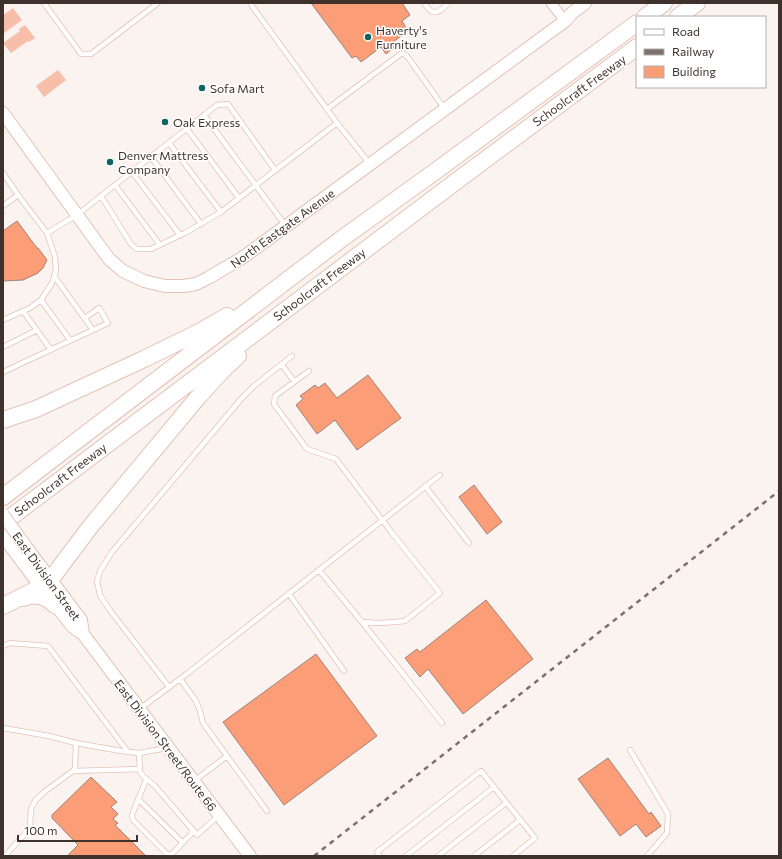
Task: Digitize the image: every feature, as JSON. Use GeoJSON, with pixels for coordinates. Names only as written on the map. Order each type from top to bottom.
{"type":"FeatureCollection","features":[{"type":"Feature","properties":{"kind":"highway"},"geometry":{"type":"LineString","coordinates":[[646,16],[664,3]]}},
{"type":"Feature","properties":{"kind":"highway"},"geometry":{"type":"LineString","coordinates":[[679,16],[697,3]]}},
{"type":"Feature","properties":{"kind":"highway","name":"Schoolcraft Freeway"},"geometry":{"type":"LineString","coordinates":[[3,498],[340,240],[636,24]]}},
{"type":"Feature","properties":{"kind":"highway","name":"Schoolcraft Freeway"},"geometry":{"type":"LineString","coordinates":[[3,523],[464,175],[636,48]]}},
{"type":"Feature","properties":{"kind":"highway"},"geometry":{"type":"LineString","coordinates":[[3,420],[36,409],[201,331],[237,310],[340,240]]}},
{"type":"Feature","properties":{"kind":"highway"},"geometry":{"type":"LineString","coordinates":[[10,603],[46,583],[90,527],[214,379],[248,346],[354,258]]}},
{"type":"Feature","properties":{"kind":"highway"},"geometry":{"type":"LineString","coordinates":[[10,603],[30,596],[37,596],[48,599],[55,605]]}},
{"type":"Feature","properties":{"kind":"street"},"geometry":{"type":"LineString","coordinates":[[552,3],[565,21]]}},
{"type":"Feature","properties":{"kind":"street","name":"North Eastgate Avenue"},"geometry":{"type":"LineString","coordinates":[[3,113],[109,259],[123,271],[144,282],[165,286],[184,286],[196,284],[231,265],[286,226],[565,21],[585,3]]}},
{"type":"Feature","properties":{"kind":"street","name":"East Division Street"},"geometry":{"type":"LineString","coordinates":[[3,515],[30,551],[55,605],[73,627],[83,634]]}},
{"type":"Feature","properties":{"kind":"street","name":"East Division Street"},"geometry":{"type":"LineString","coordinates":[[3,536],[19,556],[81,620],[83,634]]}},
{"type":"Feature","properties":{"kind":"street","name":"East Division Street/Route 66"},"geometry":{"type":"LineString","coordinates":[[83,634],[250,856]]}},
{"type":"Feature","properties":{"kind":"lane"},"geometry":{"type":"LineString","coordinates":[[44,3],[81,54],[91,54],[158,3]]}},
{"type":"Feature","properties":{"kind":"lane"},"geometry":{"type":"LineString","coordinates":[[251,3],[337,123],[370,164]]}},
{"type":"Feature","properties":{"kind":"lane"},"geometry":{"type":"LineString","coordinates":[[424,3],[430,11],[436,12],[442,10],[448,3]]}},
{"type":"Feature","properties":{"kind":"lane"},"geometry":{"type":"LineString","coordinates":[[327,109],[402,53],[407,56],[445,109]]}},
{"type":"Feature","properties":{"kind":"lane"},"geometry":{"type":"LineString","coordinates":[[47,233],[77,215],[217,105],[228,104],[275,170]]}},
{"type":"Feature","properties":{"kind":"lane"},"geometry":{"type":"LineString","coordinates":[[204,115],[286,226]]}},
{"type":"Feature","properties":{"kind":"lane"},"geometry":{"type":"LineString","coordinates":[[101,196],[131,244],[137,249],[151,249],[201,224],[221,212],[337,123]]}},
{"type":"Feature","properties":{"kind":"lane"},"geometry":{"type":"LineString","coordinates":[[187,129],[239,198]]}},
{"type":"Feature","properties":{"kind":"lane"},"geometry":{"type":"LineString","coordinates":[[169,143],[221,212]]}},
{"type":"Feature","properties":{"kind":"lane"},"geometry":{"type":"LineString","coordinates":[[151,157],[201,224]]}},
{"type":"Feature","properties":{"kind":"lane"},"geometry":{"type":"LineString","coordinates":[[132,172],[180,235]]}},
{"type":"Feature","properties":{"kind":"lane"},"geometry":{"type":"LineString","coordinates":[[3,174],[47,233],[55,257],[56,271],[52,283],[41,300],[30,308],[3,320]]}},
{"type":"Feature","properties":{"kind":"lane"},"geometry":{"type":"LineString","coordinates":[[115,185],[160,245]]}},
{"type":"Feature","properties":{"kind":"lane"},"geometry":{"type":"LineString","coordinates":[[3,206],[18,194]]}},
{"type":"Feature","properties":{"kind":"lane"},"geometry":{"type":"LineString","coordinates":[[54,276],[93,330]]}},
{"type":"Feature","properties":{"kind":"lane"},"geometry":{"type":"LineString","coordinates":[[41,300],[70,340]]}},
{"type":"Feature","properties":{"kind":"lane"},"geometry":{"type":"LineString","coordinates":[[3,372],[108,322],[99,308],[85,318]]}},
{"type":"Feature","properties":{"kind":"lane"},"geometry":{"type":"LineString","coordinates":[[23,311],[51,350]]}},
{"type":"Feature","properties":{"kind":"lane"},"geometry":{"type":"LineString","coordinates":[[3,347],[37,330]]}},
{"type":"Feature","properties":{"kind":"lane"},"geometry":{"type":"LineString","coordinates":[[168,688],[100,595],[98,581],[100,571],[112,552],[241,399],[254,386],[292,356]]}},
{"type":"Feature","properties":{"kind":"lane"},"geometry":{"type":"LineString","coordinates":[[282,364],[294,382]]}},
{"type":"Feature","properties":{"kind":"lane"},"geometry":{"type":"LineString","coordinates":[[309,371],[275,396],[274,404],[307,449],[336,459],[440,593],[405,620],[378,623],[362,622]]}},
{"type":"Feature","properties":{"kind":"lane"},"geometry":{"type":"LineString","coordinates":[[139,709],[180,679],[440,475]]}},
{"type":"Feature","properties":{"kind":"lane"},"geometry":{"type":"LineString","coordinates":[[426,486],[469,543]]}},
{"type":"Feature","properties":{"kind":"lane"},"geometry":{"type":"LineString","coordinates":[[319,570],[442,723]]}},
{"type":"Feature","properties":{"kind":"lane"},"geometry":{"type":"LineString","coordinates":[[289,594],[344,671]]}},
{"type":"Feature","properties":{"kind":"lane"},"geometry":{"type":"LineString","coordinates":[[3,646],[10,643],[48,646],[128,752]]}},
{"type":"Feature","properties":{"kind":"lane"},"geometry":{"type":"LineString","coordinates":[[180,679],[196,701],[203,724],[267,811]]}},
{"type":"Feature","properties":{"kind":"lane"},"geometry":{"type":"LineString","coordinates":[[3,728],[128,752],[140,753],[168,747]]}},
{"type":"Feature","properties":{"kind":"lane"},"geometry":{"type":"LineString","coordinates":[[5,856],[30,828],[31,809],[34,801],[75,768],[76,743]]}},
{"type":"Feature","properties":{"kind":"lane"},"geometry":{"type":"LineString","coordinates":[[630,750],[668,814],[667,833],[647,856]]}},
{"type":"Feature","properties":{"kind":"lane"},"geometry":{"type":"LineString","coordinates":[[140,753],[140,772],[146,780],[160,792],[197,835],[220,815]]}},
{"type":"Feature","properties":{"kind":"lane"},"geometry":{"type":"LineString","coordinates":[[194,781],[227,756]]}},
{"type":"Feature","properties":{"kind":"lane"},"geometry":{"type":"LineString","coordinates":[[73,771],[140,769]]}},
{"type":"Feature","properties":{"kind":"lane"},"geometry":{"type":"LineString","coordinates":[[380,856],[377,852],[481,771],[535,838],[512,856]]}},
{"type":"Feature","properties":{"kind":"lane"},"geometry":{"type":"LineString","coordinates":[[146,780],[132,815],[132,820],[168,855],[172,854],[194,831]]}},
{"type":"Feature","properties":{"kind":"lane"},"geometry":{"type":"LineString","coordinates":[[406,856],[494,787]]}},
{"type":"Feature","properties":{"kind":"lane"},"geometry":{"type":"LineString","coordinates":[[138,799],[183,843]]}},
{"type":"Feature","properties":{"kind":"lane"},"geometry":{"type":"LineString","coordinates":[[438,856],[506,803]]}},
{"type":"Feature","properties":{"kind":"lane"},"geometry":{"type":"LineString","coordinates":[[474,856],[520,820]]}},
{"type":"Feature","properties":{"kind":"shaded area"},"geometry":{"type":"Polygon","coordinates":[[[13,8],[22,20],[3,34],[3,15],[13,8]]]}},
{"type":"Feature","properties":{"kind":"shaded area"},"geometry":{"type":"Polygon","coordinates":[[[25,25],[35,38],[11,53],[3,43],[20,31],[19,29],[25,25]]]}},
{"type":"Feature","properties":{"kind":"shaded area"},"geometry":{"type":"Polygon","coordinates":[[[58,70],[66,80],[44,97],[36,86],[58,70]]]}},
{"type":"Feature","properties":{"kind":"building","name":"Haverty's Furniture"},"geometry":{"type":"Polygon","coordinates":[[[311,3],[402,3],[410,15],[402,21],[408,31],[393,42],[396,46],[386,54],[381,47],[361,62],[356,56],[352,58],[311,3]]]}},
{"type":"Feature","properties":{"kind":"building"},"geometry":{"type":"Polygon","coordinates":[[[17,221],[47,260],[43,268],[38,273],[23,280],[3,281],[3,231],[17,221]]]}},
{"type":"Feature","properties":{"kind":"building"},"geometry":{"type":"Polygon","coordinates":[[[368,375],[401,418],[357,450],[335,420],[317,434],[296,405],[303,399],[300,396],[315,385],[318,388],[325,383],[337,398],[368,375]]]}},
{"type":"Feature","properties":{"kind":"building"},"geometry":{"type":"Polygon","coordinates":[[[474,485],[502,522],[487,534],[459,497],[474,485]]]}},
{"type":"Feature","properties":{"kind":"building"},"geometry":{"type":"Polygon","coordinates":[[[486,600],[533,659],[463,714],[428,669],[420,677],[405,658],[417,649],[420,652],[486,600]]]}},
{"type":"Feature","properties":{"kind":"building"},"geometry":{"type":"Polygon","coordinates":[[[316,654],[377,736],[284,805],[223,722],[316,654]]]}},
{"type":"Feature","properties":{"kind":"building"},"geometry":{"type":"Polygon","coordinates":[[[608,758],[649,814],[651,812],[661,826],[646,837],[636,824],[620,836],[578,779],[608,758]]]}},
{"type":"Feature","properties":{"kind":"building"},"geometry":{"type":"Polygon","coordinates":[[[91,777],[117,802],[111,807],[118,814],[113,819],[118,823],[115,825],[146,856],[67,856],[78,845],[52,818],[52,815],[91,777]]]}},
{"type":"Feature","properties":{"kind":"railway"},"geometry":{"type":"LineString","coordinates":[[314,856],[779,491]]}},
{"type":"Feature","properties":{"kind":"place","name":"Haverty's Furniture"},"geometry":{"type":"Point","coordinates":[368,37]}},
{"type":"Feature","properties":{"kind":"place","name":"Sofa Mart"},"geometry":{"type":"Point","coordinates":[202,88]}},
{"type":"Feature","properties":{"kind":"place","name":"Oak Express"},"geometry":{"type":"Point","coordinates":[165,122]}},
{"type":"Feature","properties":{"kind":"place","name":"Denver Mattress Company"},"geometry":{"type":"Point","coordinates":[110,162]}}]}
